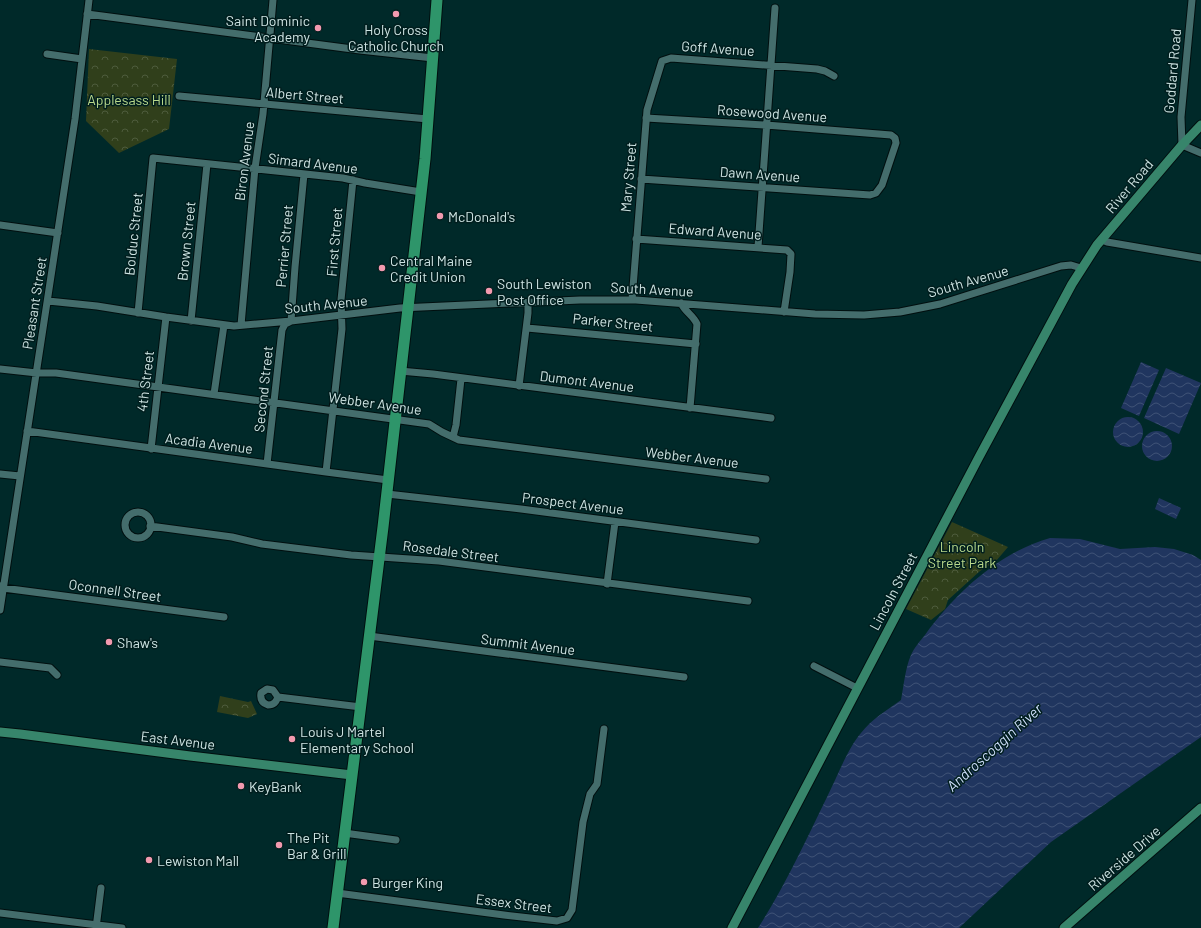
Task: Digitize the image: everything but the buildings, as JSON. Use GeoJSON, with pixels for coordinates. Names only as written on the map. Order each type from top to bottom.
{"type":"FeatureCollection","features":[{"type":"Feature","properties":{"kind":"highway"},"geometry":{"type":"LineString","coordinates":[[333,928],[379,557],[421,192],[437,0]]}},
{"type":"Feature","properties":{"kind":"main road","name":"River Road"},"geometry":{"type":"LineString","coordinates":[[1081,268],[1102,240],[1182,144],[1201,125]]}},
{"type":"Feature","properties":{"kind":"main road","name":"Lincoln Street"},"geometry":{"type":"LineString","coordinates":[[732,928],[1037,348],[1081,268]]}},
{"type":"Feature","properties":{"kind":"main road","name":"East Avenue"},"geometry":{"type":"LineString","coordinates":[[0,732],[352,775]]}},
{"type":"Feature","properties":{"kind":"main road","name":"Riverside Drive"},"geometry":{"type":"LineString","coordinates":[[1064,928],[1201,808]]}},
{"type":"Feature","properties":{"kind":"street","name":"Pleasant Street"},"geometry":{"type":"LineString","coordinates":[[0,610],[1,587],[48,301],[75,119],[89,0]]}},
{"type":"Feature","properties":{"kind":"street","name":"Biron Avenue"},"geometry":{"type":"LineString","coordinates":[[241,325],[255,168],[273,0]]}},
{"type":"Feature","properties":{"kind":"street","name":"Goddard Road"},"geometry":{"type":"LineString","coordinates":[[1182,144],[1181,117],[1192,0]]}},
{"type":"Feature","properties":{"kind":"street"},"geometry":{"type":"LineString","coordinates":[[758,247],[774,8]]}},
{"type":"Feature","properties":{"kind":"street"},"geometry":{"type":"LineString","coordinates":[[87,14],[433,58]]}},
{"type":"Feature","properties":{"kind":"street"},"geometry":{"type":"LineString","coordinates":[[47,54],[82,59]]}},
{"type":"Feature","properties":{"kind":"street","name":"Goff Avenue"},"geometry":{"type":"LineString","coordinates":[[664,60],[671,58],[817,69],[834,76]]}},
{"type":"Feature","properties":{"kind":"street","name":"Mary Street"},"geometry":{"type":"LineString","coordinates":[[632,300],[646,118],[652,91],[664,60]]}},
{"type":"Feature","properties":{"kind":"street","name":"Albert Street"},"geometry":{"type":"LineString","coordinates":[[179,96],[428,119]]}},
{"type":"Feature","properties":{"kind":"street","name":"Rosewood Avenue"},"geometry":{"type":"LineString","coordinates":[[646,118],[891,135],[895,138],[896,143],[882,185],[876,193]]}},
{"type":"Feature","properties":{"kind":"street"},"geometry":{"type":"LineString","coordinates":[[1182,144],[1201,154]]}},
{"type":"Feature","properties":{"kind":"street","name":"Simard Avenue"},"geometry":{"type":"LineString","coordinates":[[153,158],[344,178],[421,192]]}},
{"type":"Feature","properties":{"kind":"street","name":"Bolduc Street"},"geometry":{"type":"LineString","coordinates":[[138,313],[153,158]]}},
{"type":"Feature","properties":{"kind":"street","name":"Brown Street"},"geometry":{"type":"LineString","coordinates":[[191,321],[207,164]]}},
{"type":"Feature","properties":{"kind":"street","name":"Perrier Street"},"geometry":{"type":"LineString","coordinates":[[291,321],[304,174]]}},
{"type":"Feature","properties":{"kind":"street","name":"Dawn Avenue"},"geometry":{"type":"LineString","coordinates":[[641,179],[857,195],[870,195],[876,193]]}},
{"type":"Feature","properties":{"kind":"street","name":"First Street"},"geometry":{"type":"LineString","coordinates":[[326,472],[342,335],[341,300],[353,180]]}},
{"type":"Feature","properties":{"kind":"street"},"geometry":{"type":"LineString","coordinates":[[0,225],[58,232]]}},
{"type":"Feature","properties":{"kind":"street","name":"Edward Avenue"},"geometry":{"type":"LineString","coordinates":[[636,239],[786,250],[790,253],[791,264],[784,312]]}},
{"type":"Feature","properties":{"kind":"street"},"geometry":{"type":"LineString","coordinates":[[1102,240],[1201,258]]}},
{"type":"Feature","properties":{"kind":"street","name":"South Avenue"},"geometry":{"type":"LineString","coordinates":[[48,301],[97,306],[224,325],[291,321],[407,308],[528,302],[632,300],[784,312],[857,315],[900,312],[962,298],[1061,266],[1071,265],[1081,268]]}},
{"type":"Feature","properties":{"kind":"street"},"geometry":{"type":"LineString","coordinates":[[519,386],[527,328],[528,302]]}},
{"type":"Feature","properties":{"kind":"street"},"geometry":{"type":"LineString","coordinates":[[681,303],[697,324],[690,408]]}},
{"type":"Feature","properties":{"kind":"street","name":"4th Street"},"geometry":{"type":"LineString","coordinates":[[151,449],[166,317]]}},
{"type":"Feature","properties":{"kind":"street","name":"Second Street"},"geometry":{"type":"LineString","coordinates":[[267,464],[282,330],[285,324],[291,321]]}},
{"type":"Feature","properties":{"kind":"street"},"geometry":{"type":"LineString","coordinates":[[214,394],[224,325]]}},
{"type":"Feature","properties":{"kind":"street","name":"Parker Street"},"geometry":{"type":"LineString","coordinates":[[527,328],[696,344]]}},
{"type":"Feature","properties":{"kind":"street","name":"Webber Avenue"},"geometry":{"type":"LineString","coordinates":[[0,369],[36,373],[56,373],[333,410],[429,424],[459,440],[766,479]]}},
{"type":"Feature","properties":{"kind":"street","name":"Dumont Avenue"},"geometry":{"type":"LineString","coordinates":[[400,371],[771,418]]}},
{"type":"Feature","properties":{"kind":"street"},"geometry":{"type":"LineString","coordinates":[[453,438],[456,425],[461,379]]}},
{"type":"Feature","properties":{"kind":"street","name":"Acadia Avenue"},"geometry":{"type":"LineString","coordinates":[[27,431],[388,480]]}},
{"type":"Feature","properties":{"kind":"street"},"geometry":{"type":"LineString","coordinates":[[0,474],[20,476]]}},
{"type":"Feature","properties":{"kind":"street","name":"Prospect Avenue"},"geometry":{"type":"LineString","coordinates":[[386,494],[521,509],[756,540]]}},
{"type":"Feature","properties":{"kind":"street"},"geometry":{"type":"LineString","coordinates":[[607,584],[615,522]]}},
{"type":"Feature","properties":{"kind":"street","name":"Rosedale Street"},"geometry":{"type":"LineString","coordinates":[[150,526],[232,537],[262,544],[351,555],[439,562],[748,601]]}},
{"type":"Feature","properties":{"kind":"street","name":"Oconnell Street"},"geometry":{"type":"LineString","coordinates":[[1,587],[224,617]]}},
{"type":"Feature","properties":{"kind":"street","name":"Summit Avenue"},"geometry":{"type":"LineString","coordinates":[[369,636],[684,677]]}},
{"type":"Feature","properties":{"kind":"street"},"geometry":{"type":"LineString","coordinates":[[0,662],[50,668],[57,675]]}},
{"type":"Feature","properties":{"kind":"street"},"geometry":{"type":"LineString","coordinates":[[814,666],[858,688]]}},
{"type":"Feature","properties":{"kind":"street"},"geometry":{"type":"LineString","coordinates":[[278,697],[361,707]]}},
{"type":"Feature","properties":{"kind":"street","name":"Essex Street"},"geometry":{"type":"LineString","coordinates":[[337,892],[504,915],[557,921],[566,918],[572,910],[583,822],[590,794],[596,784],[604,729]]}},
{"type":"Feature","properties":{"kind":"street"},"geometry":{"type":"LineString","coordinates":[[344,834],[396,840]]}},
{"type":"Feature","properties":{"kind":"street"},"geometry":{"type":"LineString","coordinates":[[96,926],[101,888]]}},
{"type":"Feature","properties":{"kind":"street"},"geometry":{"type":"LineString","coordinates":[[0,913],[122,928]]}},
{"type":"Feature","properties":{"kind":"green space","name":"Applesass Hill"},"geometry":{"type":"Polygon","coordinates":[[[89,49],[177,59],[169,129],[119,153],[86,121],[89,49]]]}},
{"type":"Feature","properties":{"kind":"green space","name":"Lincoln Street Park"},"geometry":{"type":"Polygon","coordinates":[[[952,522],[1008,547],[996,561],[980,571],[948,600],[945,609],[931,620],[906,609],[952,522]]]}},
{"type":"Feature","properties":{"kind":"green space"},"geometry":{"type":"Polygon","coordinates":[[[220,696],[248,702],[251,701],[257,714],[248,718],[217,712],[220,696]]]}},
{"type":"Feature","properties":{"kind":"water"},"geometry":{"type":"Polygon","coordinates":[[[1141,362],[1159,370],[1139,416],[1121,408],[1141,362]]]}},
{"type":"Feature","properties":{"kind":"water"},"geometry":{"type":"Polygon","coordinates":[[[1166,368],[1201,383],[1179,434],[1144,418],[1166,368]]]}},
{"type":"Feature","properties":{"kind":"water"},"geometry":{"type":"Polygon","coordinates":[[[1128,417],[1139,421],[1143,432],[1139,443],[1128,447],[1117,443],[1113,432],[1117,421],[1128,417]]]}},
{"type":"Feature","properties":{"kind":"water"},"geometry":{"type":"Polygon","coordinates":[[[1157,431],[1168,435],[1172,446],[1168,457],[1157,461],[1146,457],[1142,446],[1146,435],[1157,431]]]}},
{"type":"Feature","properties":{"kind":"water"},"geometry":{"type":"Polygon","coordinates":[[[1159,498],[1181,508],[1176,519],[1155,509],[1159,498]]]}},
{"type":"Feature","properties":{"kind":"water","name":"Androscoggin River"},"geometry":{"type":"Polygon","coordinates":[[[1050,538],[1080,539],[1120,549],[1155,547],[1174,549],[1193,555],[1201,560],[1201,737],[1051,842],[959,928],[758,928],[795,863],[856,739],[870,723],[901,700],[907,666],[917,645],[950,604],[980,576],[1014,553],[1032,544],[1050,538]]]}},
{"type":"Feature","properties":{"kind":"place","name":"Holy Cross Catholic Church"},"geometry":{"type":"Point","coordinates":[396,14]}},
{"type":"Feature","properties":{"kind":"place","name":"Saint Dominic Academy"},"geometry":{"type":"Point","coordinates":[318,28]}},
{"type":"Feature","properties":{"kind":"place","name":"McDonald's"},"geometry":{"type":"Point","coordinates":[440,216]}},
{"type":"Feature","properties":{"kind":"place","name":"Central Maine Credit Union"},"geometry":{"type":"Point","coordinates":[382,268]}},
{"type":"Feature","properties":{"kind":"place","name":"South Lewiston Post Office"},"geometry":{"type":"Point","coordinates":[489,291]}},
{"type":"Feature","properties":{"kind":"place","name":"Shaw's"},"geometry":{"type":"Point","coordinates":[109,642]}},
{"type":"Feature","properties":{"kind":"place","name":"Louis J Martel Elementary School"},"geometry":{"type":"Point","coordinates":[292,739]}},
{"type":"Feature","properties":{"kind":"place","name":"KeyBank"},"geometry":{"type":"Point","coordinates":[241,786]}},
{"type":"Feature","properties":{"kind":"place","name":"The Pit Bar & Grill"},"geometry":{"type":"Point","coordinates":[279,845]}},
{"type":"Feature","properties":{"kind":"place","name":"Lewiston Mall"},"geometry":{"type":"Point","coordinates":[149,860]}},
{"type":"Feature","properties":{"kind":"place","name":"Burger King"},"geometry":{"type":"Point","coordinates":[364,882]}}]}
